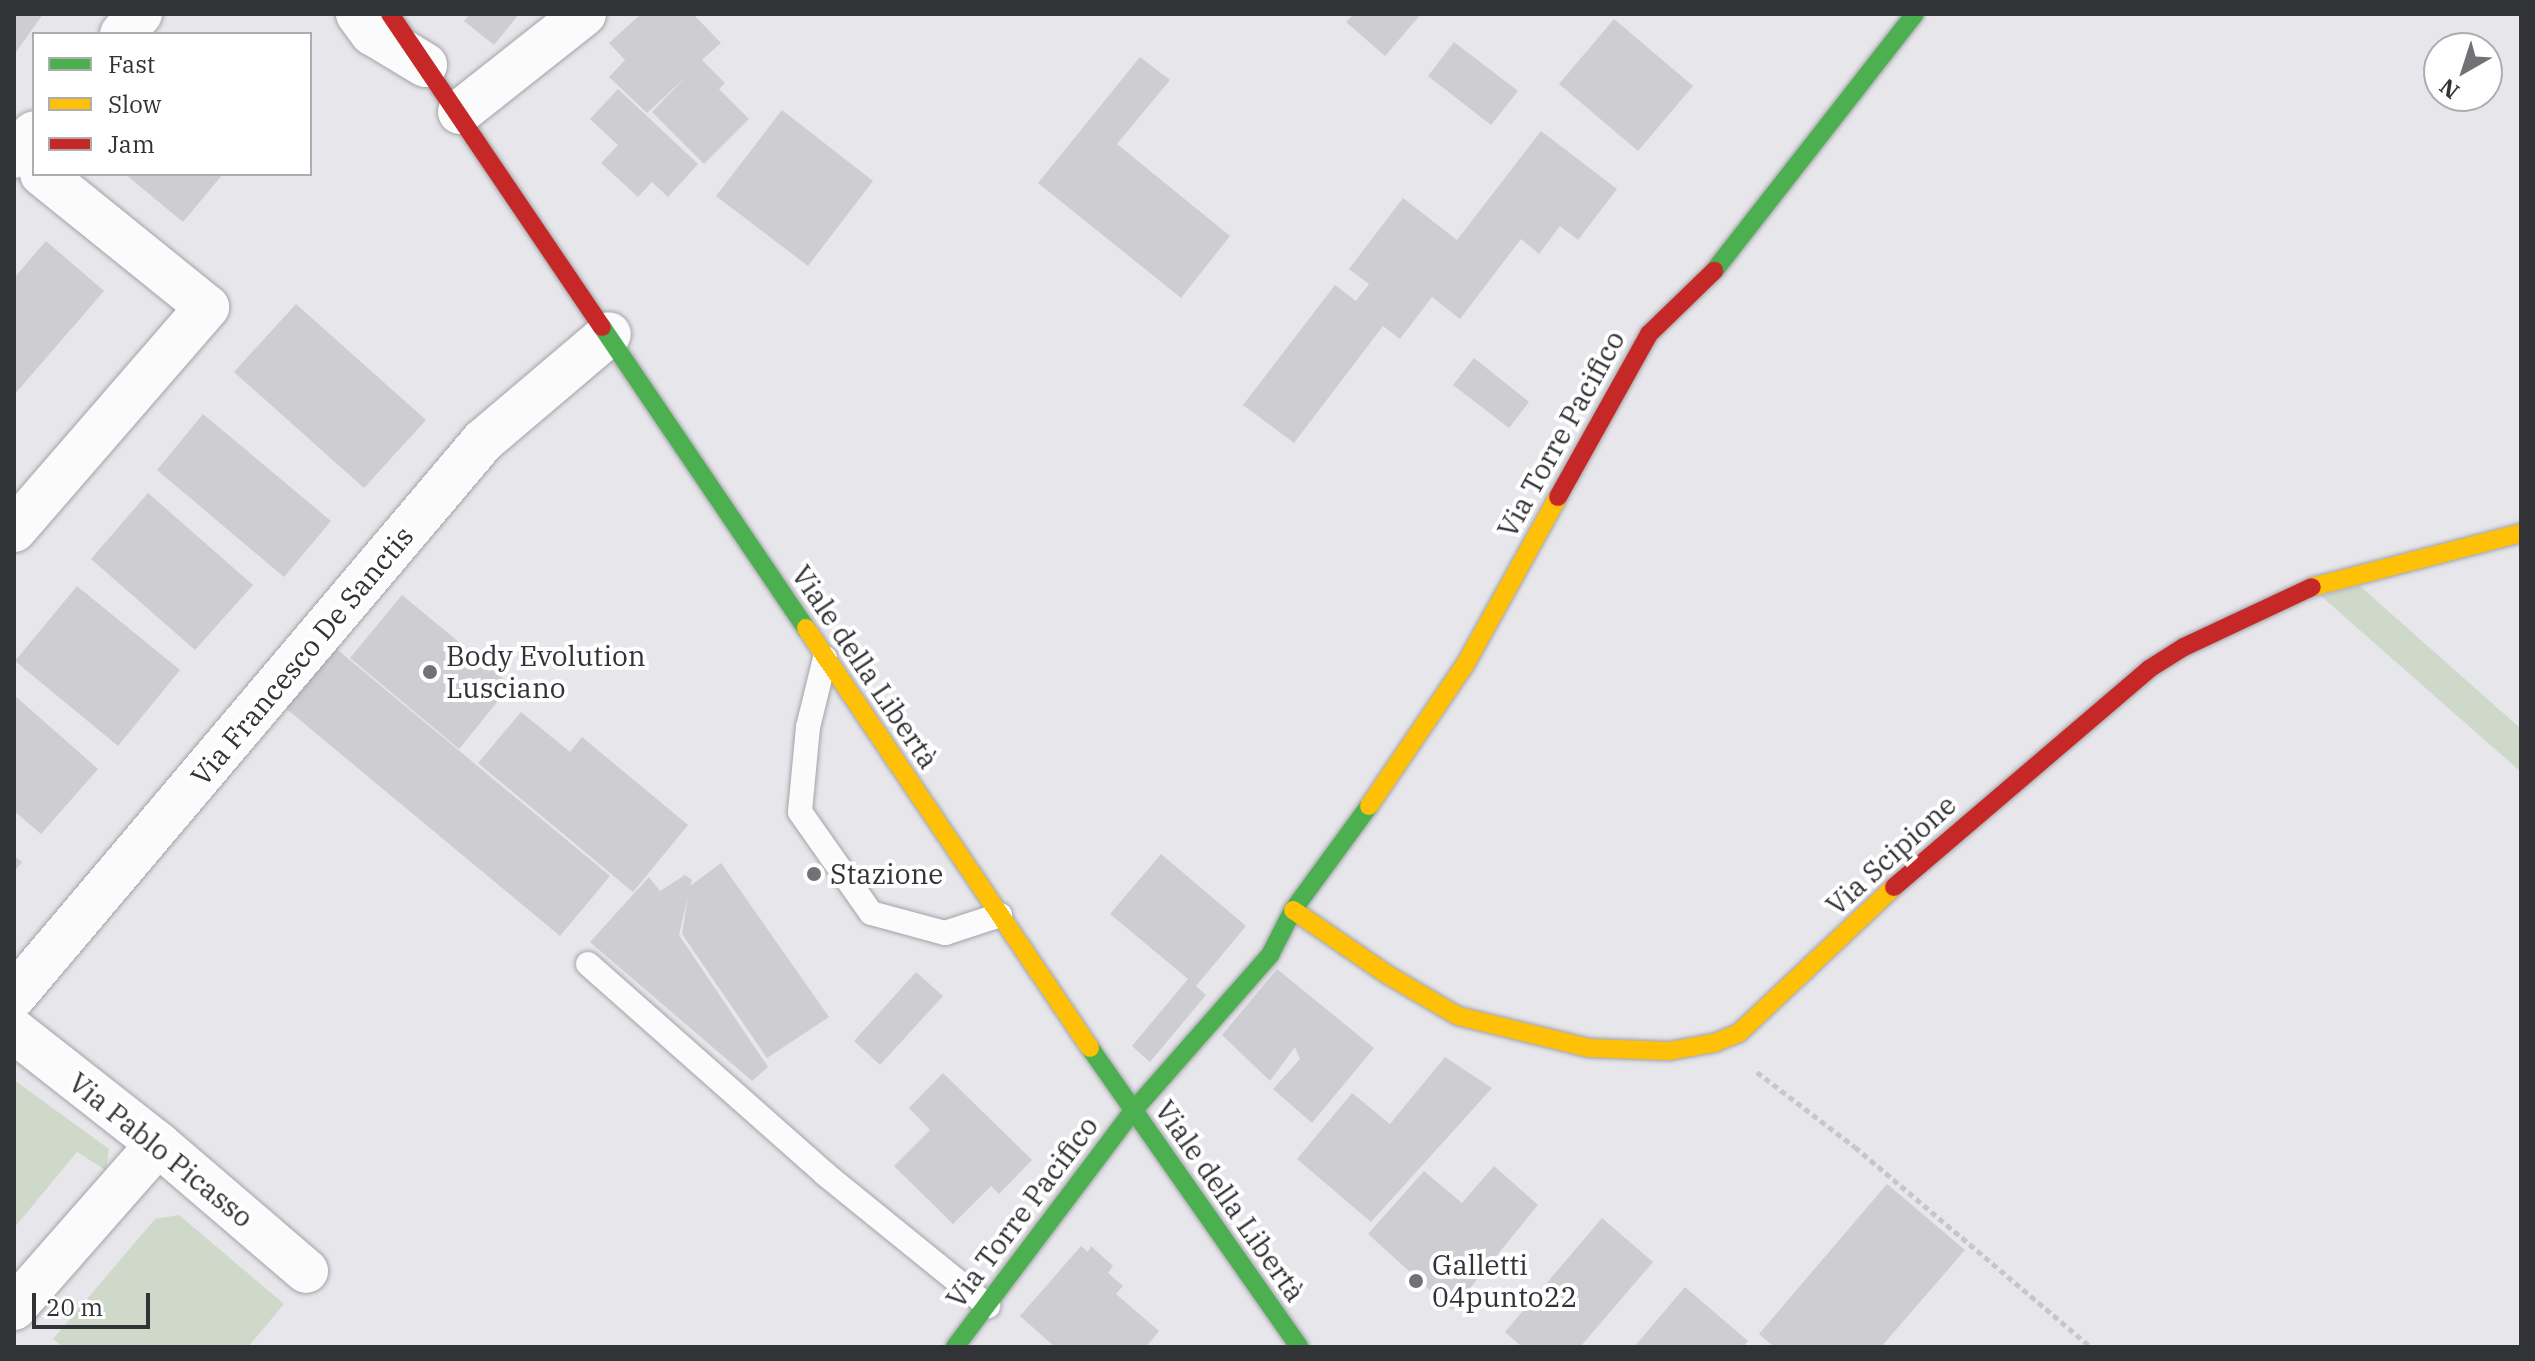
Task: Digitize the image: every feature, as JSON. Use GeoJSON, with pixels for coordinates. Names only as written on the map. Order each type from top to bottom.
{"type":"FeatureCollection","features":[{"type":"Feature","properties":{"kind":"street"},"geometry":{"type":"LineString","coordinates":[[124,32],[140,14]]}},
{"type":"Feature","properties":{"kind":"street"},"geometry":{"type":"LineString","coordinates":[[358,14],[372,33],[425,65]]}},
{"type":"Feature","properties":{"kind":"street","name":"Viale della Libertà"},"geometry":{"type":"LineString","coordinates":[[390,14],[460,112],[1133,1111],[1299,1347]]}},
{"type":"Feature","properties":{"kind":"street"},"geometry":{"type":"LineString","coordinates":[[460,112],[584,14]]}},
{"type":"Feature","properties":{"kind":"street","name":"Via Torre Pacifico"},"geometry":{"type":"LineString","coordinates":[[955,1347],[1133,1111],[1270,955],[1293,910],[1400,763],[1465,665],[1649,334],[1709,278],[1915,14]]}},
{"type":"Feature","properties":{"kind":"street"},"geometry":{"type":"LineString","coordinates":[[14,530],[207,307],[50,176]]}},
{"type":"Feature","properties":{"kind":"street","name":"Via Francesco De Sanctis"},"geometry":{"type":"LineString","coordinates":[[14,996],[483,441],[609,334]]}},
{"type":"Feature","properties":{"kind":"street","name":"Via Scipione"},"geometry":{"type":"LineString","coordinates":[[1293,910],[1388,975],[1458,1016],[1589,1048],[1669,1051],[1707,1045],[1739,1033],[1893,888],[2149,669],[2184,647],[2300,590],[2521,533]]}},
{"type":"Feature","properties":{"kind":"street","name":"Via Pablo Picasso"},"geometry":{"type":"LineString","coordinates":[[14,1031],[158,1144],[306,1271]]}},
{"type":"Feature","properties":{"kind":"street"},"geometry":{"type":"LineString","coordinates":[[14,1308],[158,1144]]}},
{"type":"Feature","properties":{"kind":"lane"},"geometry":{"type":"LineString","coordinates":[[825,658],[808,727],[800,812],[871,913],[945,933],[1000,915]]}},
{"type":"Feature","properties":{"kind":"lane"},"geometry":{"type":"LineString","coordinates":[[588,964],[825,1174],[988,1306]]}},
{"type":"Feature","properties":{"kind":"path"},"geometry":{"type":"LineString","coordinates":[[1707,1045],[1745,1062],[1855,1147],[2091,1347]]}},
{"type":"Feature","properties":{"kind":"green space"},"geometry":{"type":"Polygon","coordinates":[[[2360,586],[2521,729],[2521,772],[2321,596],[2360,586]]]}},
{"type":"Feature","properties":{"kind":"green space"},"geometry":{"type":"Polygon","coordinates":[[[14,1080],[109,1149],[106,1170],[77,1152],[14,1228],[14,1080]]]}},
{"type":"Feature","properties":{"kind":"green space"},"geometry":{"type":"Polygon","coordinates":[[[179,1215],[284,1304],[248,1347],[63,1347],[53,1339],[155,1219],[179,1215]]]}},
{"type":"Feature","properties":{"kind":"building"},"geometry":{"type":"Polygon","coordinates":[[[14,14],[43,14],[14,55],[14,14]]]}},
{"type":"Feature","properties":{"kind":"building"},"geometry":{"type":"Polygon","coordinates":[[[470,14],[519,14],[494,45],[464,21],[470,14]]]}},
{"type":"Feature","properties":{"kind":"building"},"geometry":{"type":"Polygon","coordinates":[[[641,14],[693,14],[721,43],[702,60],[725,83],[719,89],[749,119],[704,164],[652,112],[686,77],[647,113],[609,77],[625,60],[609,43],[641,14]]]}},
{"type":"Feature","properties":{"kind":"building"},"geometry":{"type":"Polygon","coordinates":[[[1354,14],[1421,14],[1385,56],[1346,22],[1354,14]]]}},
{"type":"Feature","properties":{"kind":"building"},"geometry":{"type":"Polygon","coordinates":[[[1614,19],[1693,86],[1638,151],[1559,84],[1614,19]]]}},
{"type":"Feature","properties":{"kind":"building"},"geometry":{"type":"Polygon","coordinates":[[[1454,42],[1518,91],[1491,125],[1428,76],[1454,42]]]}},
{"type":"Feature","properties":{"kind":"building"},"geometry":{"type":"Polygon","coordinates":[[[1140,57],[1170,80],[1117,144],[1230,236],[1181,298],[1038,183],[1140,57]]]}},
{"type":"Feature","properties":{"kind":"building"},"geometry":{"type":"Polygon","coordinates":[[[618,89],[698,164],[668,197],[652,182],[638,197],[601,163],[618,145],[590,119],[618,89]]]}},
{"type":"Feature","properties":{"kind":"building"},"geometry":{"type":"Polygon","coordinates":[[[782,110],[873,181],[808,266],[716,196],[782,110]]]}},
{"type":"Feature","properties":{"kind":"building"},"geometry":{"type":"Polygon","coordinates":[[[1541,131],[1617,189],[1578,240],[1560,226],[1539,254],[1521,239],[1460,319],[1432,297],[1400,339],[1383,326],[1294,443],[1243,405],[1335,285],[1356,301],[1369,284],[1349,269],[1403,198],[1457,240],[1541,131]]]}},
{"type":"Feature","properties":{"kind":"building"},"geometry":{"type":"Polygon","coordinates":[[[127,176],[221,176],[183,222],[127,176]]]}},
{"type":"Feature","properties":{"kind":"building"},"geometry":{"type":"Polygon","coordinates":[[[46,241],[104,291],[14,395],[14,278],[46,241]]]}},
{"type":"Feature","properties":{"kind":"building"},"geometry":{"type":"Polygon","coordinates":[[[296,304],[426,420],[364,488],[234,372],[296,304]]]}},
{"type":"Feature","properties":{"kind":"building"},"geometry":{"type":"Polygon","coordinates":[[[1474,358],[1529,402],[1509,428],[1453,385],[1474,358]]]}},
{"type":"Feature","properties":{"kind":"building"},"geometry":{"type":"Polygon","coordinates":[[[203,414],[331,521],[284,577],[157,470],[203,414]]]}},
{"type":"Feature","properties":{"kind":"building"},"geometry":{"type":"Polygon","coordinates":[[[148,493],[253,585],[195,650],[91,559],[148,493]]]}},
{"type":"Feature","properties":{"kind":"building"},"geometry":{"type":"Polygon","coordinates":[[[77,586],[180,670],[118,746],[15,661],[77,586]]]}},
{"type":"Feature","properties":{"kind":"building","name":"Body Evolution Lusciano"},"geometry":{"type":"Polygon","coordinates":[[[402,595],[511,685],[459,749],[350,658],[402,595]]]}},
{"type":"Feature","properties":{"kind":"building"},"geometry":{"type":"Polygon","coordinates":[[[333,646],[610,876],[560,936],[283,706],[333,646]]]}},
{"type":"Feature","properties":{"kind":"building"},"geometry":{"type":"Polygon","coordinates":[[[14,695],[98,769],[41,834],[14,811],[14,695]]]}},
{"type":"Feature","properties":{"kind":"building"},"geometry":{"type":"Polygon","coordinates":[[[521,712],[570,752],[582,737],[688,825],[633,892],[478,763],[521,712]]]}},
{"type":"Feature","properties":{"kind":"building"},"geometry":{"type":"Polygon","coordinates":[[[1161,854],[1246,926],[1196,986],[1206,995],[1150,1062],[1132,1046],[1188,979],[1110,914],[1161,854]]]}},
{"type":"Feature","properties":{"kind":"building"},"geometry":{"type":"Polygon","coordinates":[[[14,856],[22,862],[14,872],[14,856]]]}},
{"type":"Feature","properties":{"kind":"building"},"geometry":{"type":"Polygon","coordinates":[[[721,863],[829,1017],[767,1058],[682,934],[688,896],[679,935],[768,1067],[752,1081],[590,942],[649,877],[660,891],[685,875],[692,880],[690,886],[721,863]]]}},
{"type":"Feature","properties":{"kind":"building"},"geometry":{"type":"Polygon","coordinates":[[[1277,969],[1374,1048],[1312,1123],[1273,1089],[1300,1059],[1295,1047],[1270,1081],[1222,1035],[1277,969]]]}},
{"type":"Feature","properties":{"kind":"building"},"geometry":{"type":"Polygon","coordinates":[[[916,972],[943,996],[880,1065],[854,1041],[916,972]]]}},
{"type":"Feature","properties":{"kind":"building"},"geometry":{"type":"Polygon","coordinates":[[[1445,1057],[1492,1088],[1371,1222],[1297,1159],[1352,1093],[1390,1124],[1445,1057]]]}},
{"type":"Feature","properties":{"kind":"building"},"geometry":{"type":"Polygon","coordinates":[[[943,1073],[1032,1160],[999,1194],[991,1186],[953,1224],[894,1166],[930,1130],[909,1108],[943,1073]]]}},
{"type":"Feature","properties":{"kind":"building"},"geometry":{"type":"Polygon","coordinates":[[[1494,1166],[1538,1205],[1452,1310],[1368,1234],[1424,1171],[1462,1203],[1494,1166]]]}},
{"type":"Feature","properties":{"kind":"building"},"geometry":{"type":"Polygon","coordinates":[[[1887,1184],[1965,1250],[1881,1347],[1774,1347],[1759,1334],[1887,1184]]]}},
{"type":"Feature","properties":{"kind":"building"},"geometry":{"type":"Polygon","coordinates":[[[1602,1218],[1653,1262],[1580,1347],[1522,1347],[1505,1332],[1602,1218]]]}},
{"type":"Feature","properties":{"kind":"building"},"geometry":{"type":"Polygon","coordinates":[[[1081,1246],[1088,1252],[1091,1246],[1113,1266],[1108,1273],[1123,1286],[1116,1294],[1159,1331],[1146,1347],[1055,1347],[1020,1316],[1081,1246]]]}},
{"type":"Feature","properties":{"kind":"building"},"geometry":{"type":"Polygon","coordinates":[[[1685,1287],[1748,1341],[1743,1347],[1634,1347],[1685,1287]]]}},
{"type":"Feature","properties":{"kind":"traffic: fast"},"geometry":{"type":"LineString","coordinates":[[1714,271],[1915,14]]}},
{"type":"Feature","properties":{"kind":"traffic: fast"},"geometry":{"type":"LineString","coordinates":[[602,327],[806,628]]}},
{"type":"Feature","properties":{"kind":"traffic: fast"},"geometry":{"type":"LineString","coordinates":[[955,1347],[1133,1111],[1270,955],[1293,910],[1369,806]]}},
{"type":"Feature","properties":{"kind":"traffic: fast"},"geometry":{"type":"LineString","coordinates":[[1090,1048],[1299,1347]]}},
{"type":"Feature","properties":{"kind":"traffic: slow"},"geometry":{"type":"LineString","coordinates":[[1369,806],[1465,665],[1558,497]]}},
{"type":"Feature","properties":{"kind":"traffic: slow"},"geometry":{"type":"LineString","coordinates":[[2312,587],[2521,533]]}},
{"type":"Feature","properties":{"kind":"traffic: slow"},"geometry":{"type":"LineString","coordinates":[[806,628],[1090,1048]]}},
{"type":"Feature","properties":{"kind":"traffic: slow"},"geometry":{"type":"LineString","coordinates":[[1293,910],[1388,975],[1458,1016],[1589,1048],[1669,1051],[1714,1043],[1739,1033],[1894,887]]}},
{"type":"Feature","properties":{"kind":"traffic: jam"},"geometry":{"type":"LineString","coordinates":[[390,14],[602,327]]}},
{"type":"Feature","properties":{"kind":"traffic: jam"},"geometry":{"type":"LineString","coordinates":[[1558,497],[1649,334],[1714,271]]}},
{"type":"Feature","properties":{"kind":"traffic: jam"},"geometry":{"type":"LineString","coordinates":[[1894,887],[2149,669],[2184,647],[2312,587]]}},
{"type":"Feature","properties":{"kind":"place","name":"Body Evolution Lusciano"},"geometry":{"type":"Point","coordinates":[430,672]}},
{"type":"Feature","properties":{"kind":"place","name":"Stazione"},"geometry":{"type":"Point","coordinates":[814,874]}},
{"type":"Feature","properties":{"kind":"place","name":"Galletti 04punto22"},"geometry":{"type":"Point","coordinates":[1416,1281]}}]}
